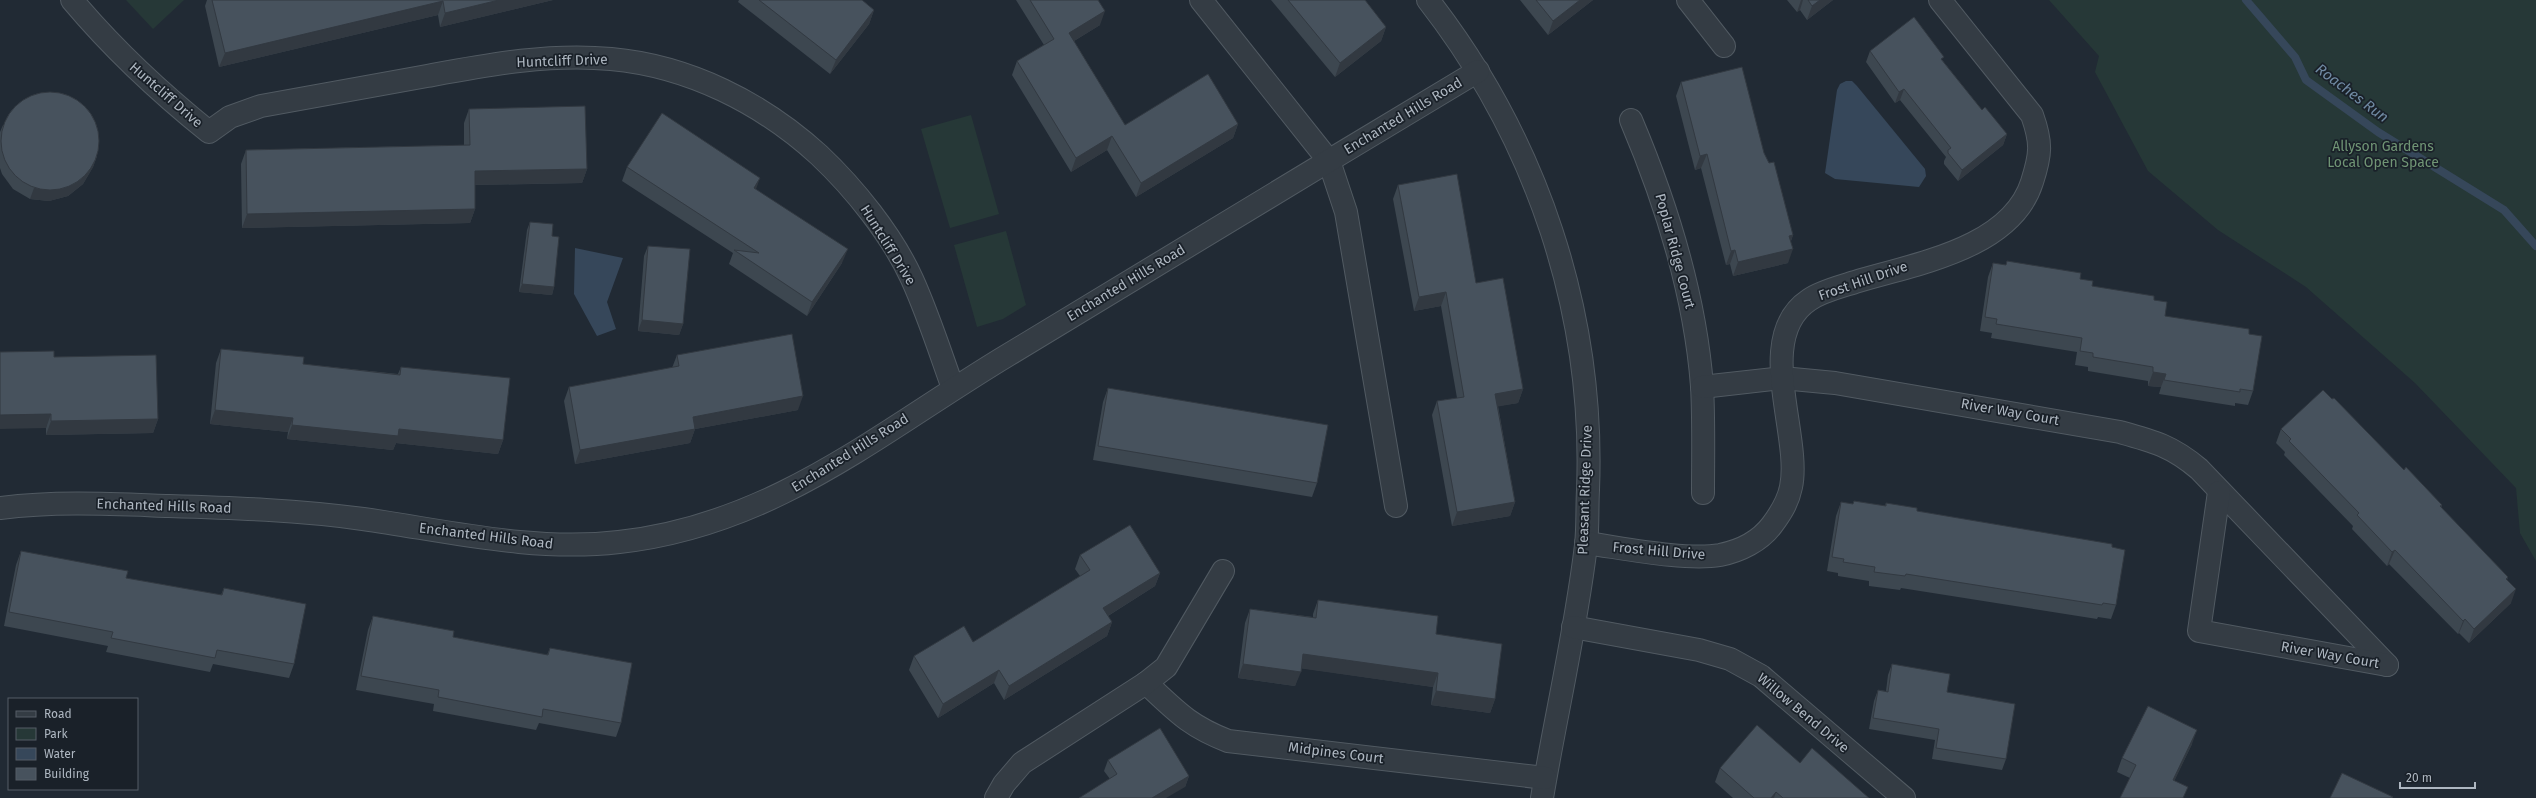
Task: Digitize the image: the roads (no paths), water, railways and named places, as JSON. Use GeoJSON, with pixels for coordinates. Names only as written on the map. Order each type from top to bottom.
{"type":"FeatureCollection","features":[{"type":"Feature","properties":{"kind":"street","name":"Huntcliff Drive"},"geometry":{"type":"LineString","coordinates":[[72,0],[111,46],[168,100],[209,132],[230,117],[261,106],[488,65],[545,59],[611,59],[670,71],[717,87],[761,109],[799,137],[839,174],[876,219],[911,277],[953,388]]}},
{"type":"Feature","properties":{"kind":"street","name":"Enchanted Hills Road"},"geometry":{"type":"LineString","coordinates":[[1201,0],[1329,161],[1346,212],[1396,506]]}},
{"type":"Feature","properties":{"kind":"street","name":"Pleasant Ridge Drive"},"geometry":{"type":"LineString","coordinates":[[1428,0],[1478,71],[1513,132],[1545,211],[1572,300],[1584,363],[1590,444],[1586,543],[1573,627],[1544,788]]}},
{"type":"Feature","properties":{"kind":"street"},"geometry":{"type":"LineString","coordinates":[[1688,0],[1724,46]]}},
{"type":"Feature","properties":{"kind":"street","name":"Frost Hill Drive"},"geometry":{"type":"LineString","coordinates":[[1586,543],[1691,556],[1720,555],[1745,547],[1765,534],[1783,511],[1791,487],[1792,464],[1782,378],[1782,348],[1787,330],[1795,313],[1808,300],[1834,288],[1970,246],[1997,231],[2016,211],[2030,190],[2039,162],[2040,137],[2032,115],[1940,0]]}},
{"type":"Feature","properties":{"kind":"street","name":"Enchanted Hills Road"},"geometry":{"type":"LineString","coordinates":[[0,508],[49,503],[288,510],[526,544],[569,545],[618,542],[679,532],[752,509],[814,478],[953,388],[1478,71]]}},
{"type":"Feature","properties":{"kind":"street","name":"Poplar Ridge Court"},"geometry":{"type":"LineString","coordinates":[[1631,120],[1655,177],[1677,246],[1694,319],[1702,387],[1703,493]]}},
{"type":"Feature","properties":{"kind":"street"},"geometry":{"type":"LineString","coordinates":[[1702,387],[1782,378]]}},
{"type":"Feature","properties":{"kind":"street","name":"River Way Court"},"geometry":{"type":"LineString","coordinates":[[1782,378],[1886,390],[2120,432],[2150,440],[2178,452],[2199,469],[2219,492],[2387,665],[2199,631],[2219,492]]}},
{"type":"Feature","properties":{"kind":"street"},"geometry":{"type":"LineString","coordinates":[[996,798],[1004,784],[1022,763],[1146,683],[1166,667],[1223,571]]}},
{"type":"Feature","properties":{"kind":"street","name":"Willow Bend Drive"},"geometry":{"type":"LineString","coordinates":[[1573,627],[1699,650],[1730,659],[1761,676],[1904,798]]}},
{"type":"Feature","properties":{"kind":"street","name":"Midpines Court"},"geometry":{"type":"LineString","coordinates":[[1146,683],[1188,722],[1202,731],[1228,741],[1544,788]]}},
{"type":"Feature","properties":{"kind":"water"},"geometry":{"type":"Polygon","coordinates":[[[1846,81],[1852,81],[1857,86],[1925,169],[1926,176],[1919,187],[1835,179],[1825,173],[1837,90],[1840,84],[1846,81]]]}},
{"type":"Feature","properties":{"kind":"water"},"geometry":{"type":"Polygon","coordinates":[[[575,248],[623,258],[607,302],[616,329],[597,336],[574,294],[575,248]]]}},
{"type":"Feature","properties":{"kind":"waterway","name":"Roaches Run"},"geometry":{"type":"LineString","coordinates":[[2246,0],[2295,57],[2306,80],[2378,132],[2504,210],[2536,246]]}},
{"type":"Feature","properties":{"kind":"park label","name":"Allyson Gardens Local Open Space"},"geometry":{"type":"Point","coordinates":[2383,154]}}]}
